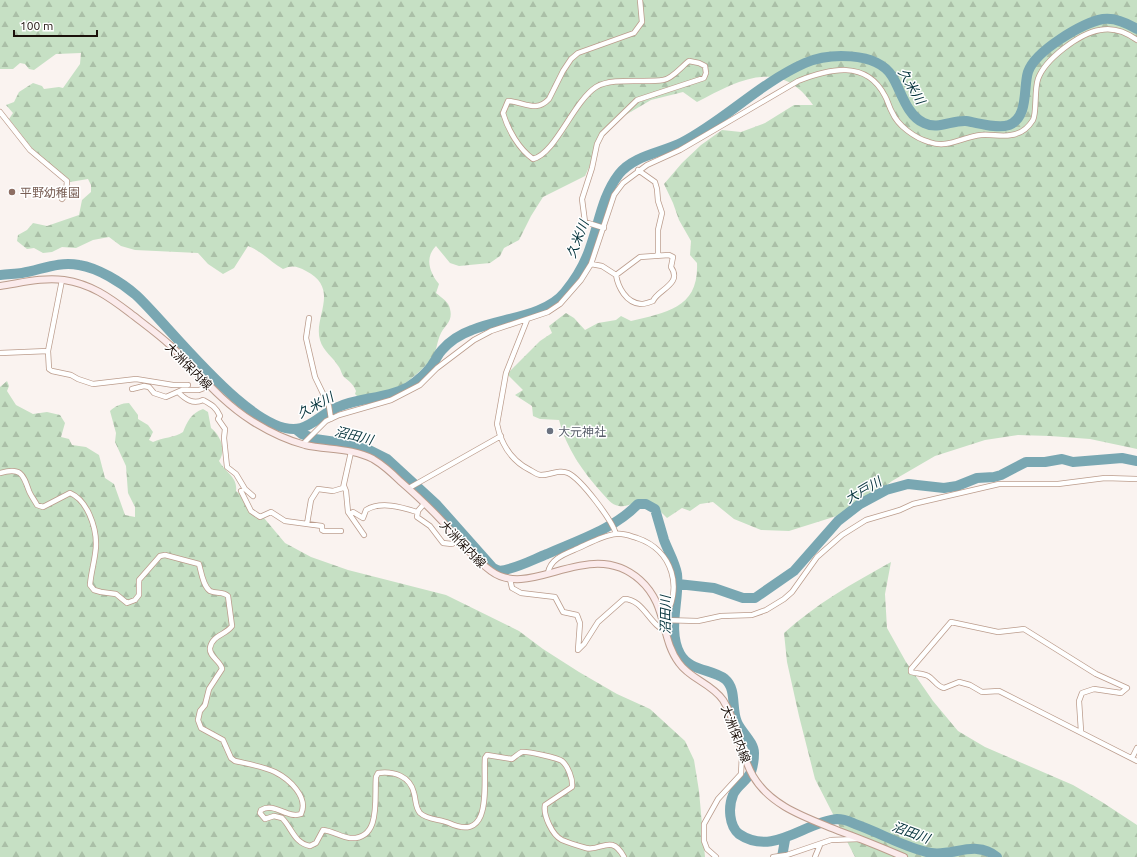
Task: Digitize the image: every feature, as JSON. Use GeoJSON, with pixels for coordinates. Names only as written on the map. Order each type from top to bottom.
{"type":"FeatureCollection","features":[{"type":"Feature","properties":{"kind":"main road","name":"大洲保内線"},"geometry":{"type":"LineString","coordinates":[[0,286],[50,279],[62,280],[91,287],[106,294],[171,346],[223,400],[252,422],[287,439],[351,452],[373,459],[410,487],[457,540],[488,570],[497,576],[510,579],[533,577],[596,562],[620,567],[640,580],[650,591],[658,604],[673,653],[679,663],[690,674],[711,688],[727,706],[742,752],[753,776],[772,798],[794,812],[904,857]]}},
{"type":"Feature","properties":{"kind":"street"},"geometry":{"type":"LineString","coordinates":[[603,227],[585,222],[582,199],[592,168],[597,144],[602,134],[637,100],[704,78],[706,73],[705,66],[699,62],[690,61],[664,80],[610,83],[597,86],[576,107],[555,140],[539,158],[533,159],[517,142],[506,123],[503,113],[505,105],[508,102],[539,106],[544,104],[549,99],[571,59],[578,53],[634,33],[642,22],[640,0]]}},
{"type":"Feature","properties":{"kind":"street"},"geometry":{"type":"LineString","coordinates":[[304,443],[313,433],[331,419],[391,400],[420,385],[437,368],[474,340],[491,331],[548,312],[560,304],[581,280],[592,264],[614,194],[623,183],[638,170],[680,150],[798,82],[816,74],[833,70],[861,72],[878,84],[885,94],[896,119],[904,128],[928,142],[948,145],[979,135],[1011,136],[1022,132],[1030,126],[1034,118],[1034,91],[1038,77],[1044,67],[1055,56],[1074,42],[1092,32],[1115,30],[1128,34],[1137,40]]}},
{"type":"Feature","properties":{"kind":"street"},"geometry":{"type":"LineString","coordinates":[[0,112],[30,150],[67,181],[66,193],[62,199]]}},
{"type":"Feature","properties":{"kind":"street"},"geometry":{"type":"LineString","coordinates":[[638,170],[655,182],[657,189],[658,201],[662,213],[658,230],[658,255]]}},
{"type":"Feature","properties":{"kind":"street"},"geometry":{"type":"LineString","coordinates":[[592,264],[602,266],[616,275],[622,293],[631,300],[640,304],[653,301],[654,298],[666,290],[674,276],[674,271],[671,267],[673,257],[669,255],[640,257],[616,275]]}},
{"type":"Feature","properties":{"kind":"street"},"geometry":{"type":"LineString","coordinates":[[62,280],[48,351],[49,369],[71,375],[86,382],[106,384],[136,379],[173,385],[188,385]]}},
{"type":"Feature","properties":{"kind":"street"},"geometry":{"type":"LineString","coordinates":[[309,318],[306,338],[315,377],[328,406],[331,419]]}},
{"type":"Feature","properties":{"kind":"street"},"geometry":{"type":"LineString","coordinates":[[527,320],[506,373],[497,424],[501,436],[509,452],[520,465],[539,476],[557,472],[570,474],[586,489],[615,531],[656,546],[668,563],[673,575],[674,586],[672,604],[663,620],[698,621],[727,615],[752,615],[766,610],[784,599],[792,592],[817,557],[842,535],[866,520],[900,510],[913,504],[1000,484],[1058,484],[1105,478],[1137,479]]}},
{"type":"Feature","properties":{"kind":"street"},"geometry":{"type":"LineString","coordinates":[[0,353],[48,351]]}},
{"type":"Feature","properties":{"kind":"street"},"geometry":{"type":"LineString","coordinates":[[132,389],[144,386],[149,387],[154,393],[166,397],[186,389],[199,390],[209,386]]}},
{"type":"Feature","properties":{"kind":"street"},"geometry":{"type":"LineString","coordinates":[[178,392],[184,399],[197,402],[204,400],[211,403],[218,410],[220,416],[218,419],[225,429],[224,438],[227,467],[238,476],[245,489],[253,496]]}},
{"type":"Feature","properties":{"kind":"street"},"geometry":{"type":"LineString","coordinates":[[410,487],[501,436]]}},
{"type":"Feature","properties":{"kind":"street"},"geometry":{"type":"LineString","coordinates":[[351,452],[344,486],[346,491],[347,511],[364,535]]}},
{"type":"Feature","properties":{"kind":"street"},"geometry":{"type":"LineString","coordinates":[[0,473],[12,470],[21,473],[27,481],[29,491],[37,505],[43,507],[70,493],[76,496],[85,506],[94,532],[96,545],[90,585],[94,590],[116,594],[127,603],[135,600],[139,595],[139,580],[160,556],[165,555],[199,564],[207,587],[210,591],[225,593],[228,596],[232,626],[229,630],[214,639],[210,647],[210,651],[221,666],[222,670],[209,689],[205,705],[198,715],[199,724],[201,728],[222,740],[231,758],[235,761],[275,772],[296,790],[303,805],[301,814],[293,815],[268,807],[261,810],[260,813],[265,819],[274,816],[282,818],[295,838],[305,845],[310,846],[316,843],[323,830],[348,838],[358,838],[366,834],[370,829],[375,814],[376,777],[378,773],[383,772],[401,775],[408,780],[413,789],[418,809],[422,815],[443,820],[461,828],[468,828],[478,819],[484,804],[485,758],[487,755],[512,760],[522,752],[529,752],[559,759],[563,762],[573,780],[572,787],[545,805],[544,811],[546,817],[558,836],[562,840],[586,848],[607,844],[618,848],[624,857]]}},
{"type":"Feature","properties":{"kind":"street"},"geometry":{"type":"LineString","coordinates":[[307,524],[311,500],[318,488],[333,491],[339,490],[344,486]]}},
{"type":"Feature","properties":{"kind":"street"},"geometry":{"type":"LineString","coordinates":[[241,491],[252,511],[260,517],[271,512],[285,521],[322,526],[322,530],[341,531]]}},
{"type":"Feature","properties":{"kind":"street"},"geometry":{"type":"LineString","coordinates":[[424,504],[418,511],[417,517],[430,526],[443,543],[452,544],[457,540]]}},
{"type":"Feature","properties":{"kind":"street"},"geometry":{"type":"LineString","coordinates":[[350,514],[353,512],[363,518],[366,510],[378,505],[418,511]]}},
{"type":"Feature","properties":{"kind":"street"},"geometry":{"type":"LineString","coordinates":[[548,573],[549,567],[560,556],[615,531]]}},
{"type":"Feature","properties":{"kind":"street"},"geometry":{"type":"LineString","coordinates":[[510,579],[512,588],[521,593],[555,597],[563,612],[577,615],[580,623],[578,650],[584,644],[598,622],[624,598],[631,600],[648,612],[660,629],[666,631]]}},
{"type":"Feature","properties":{"kind":"street"},"geometry":{"type":"LineString","coordinates":[[1081,731],[1079,700],[1082,693],[1094,689],[1121,693],[1127,688],[1096,674],[1024,629],[998,632],[950,622],[911,669],[911,672],[928,676],[940,687],[944,688],[959,682],[970,684],[982,692],[994,690],[999,691],[1081,731],[1137,761]]}},
{"type":"Feature","properties":{"kind":"street"},"geometry":{"type":"LineString","coordinates":[[1132,758],[1137,748]]}},
{"type":"Feature","properties":{"kind":"street"},"geometry":{"type":"LineString","coordinates":[[716,857],[707,849],[704,841],[704,824],[718,799],[741,774],[742,752]]}},
{"type":"Feature","properties":{"kind":"street"},"geometry":{"type":"LineString","coordinates":[[773,857],[787,855],[831,840],[860,839]]}},
{"type":"Feature","properties":{"kind":"street"},"geometry":{"type":"LineString","coordinates":[[815,857],[820,845]]}},
{"type":"Feature","properties":{"kind":"green space"},"geometry":{"type":"Polygon","coordinates":[[[0,0],[1137,0],[1137,449],[1090,439],[1050,436],[1018,435],[985,440],[935,456],[892,481],[865,502],[843,514],[789,531],[761,530],[734,519],[713,502],[700,504],[690,511],[682,508],[667,518],[648,503],[639,502],[625,506],[616,505],[607,499],[582,468],[566,440],[559,420],[540,419],[533,416],[532,406],[515,395],[523,390],[507,374],[540,341],[552,333],[549,326],[566,313],[574,318],[585,330],[598,323],[616,320],[621,316],[631,321],[668,311],[678,306],[686,299],[693,290],[696,278],[697,263],[690,255],[691,241],[679,220],[664,184],[682,163],[701,145],[722,130],[741,132],[765,123],[794,105],[813,105],[800,90],[787,81],[772,77],[758,77],[727,87],[697,102],[683,92],[651,100],[622,117],[603,137],[585,176],[543,197],[531,216],[519,240],[504,248],[500,256],[490,263],[459,266],[450,263],[436,246],[430,255],[429,260],[431,270],[439,284],[436,293],[448,304],[451,317],[441,333],[433,357],[415,375],[398,388],[390,392],[368,395],[359,398],[355,394],[356,391],[354,387],[343,376],[337,363],[321,344],[319,331],[324,304],[322,286],[316,278],[303,269],[289,267],[283,269],[258,251],[248,246],[234,268],[223,274],[208,264],[198,253],[135,250],[121,246],[109,237],[93,240],[76,248],[62,247],[52,252],[43,253],[34,248],[27,249],[17,241],[18,235],[27,230],[33,223],[47,226],[79,215],[82,200],[91,192],[91,185],[88,179],[70,182],[35,152],[9,119],[13,113],[6,105],[14,102],[19,92],[33,83],[42,86],[44,89],[59,87],[63,88],[80,64],[81,53],[56,54],[34,70],[29,69],[25,64],[20,63],[13,69],[0,69],[0,0]]]}},
{"type":"Feature","properties":{"kind":"green space"},"geometry":{"type":"Polygon","coordinates":[[[7,381],[9,386],[7,391],[16,405],[33,414],[47,412],[60,415],[65,423],[61,437],[69,439],[72,445],[86,447],[99,455],[105,478],[114,484],[125,515],[135,517],[135,507],[128,493],[126,466],[115,442],[116,433],[110,411],[119,405],[129,403],[138,415],[138,419],[148,425],[153,432],[149,440],[153,442],[183,432],[192,415],[203,409],[208,412],[211,428],[220,439],[222,452],[219,461],[233,478],[236,491],[254,515],[264,518],[285,543],[311,557],[348,570],[446,595],[519,631],[543,649],[579,672],[617,694],[650,709],[685,741],[694,760],[699,791],[705,857],[0,857],[0,387],[7,381]]]}},
{"type":"Feature","properties":{"kind":"green space"},"geometry":{"type":"Polygon","coordinates":[[[891,562],[885,594],[887,628],[906,662],[933,701],[958,731],[985,747],[1073,785],[1137,825],[1137,857],[855,857],[815,779],[787,662],[784,633],[822,603],[891,562]]]}},
{"type":"Feature","properties":{"kind":"waterway","name":"久米川"},"geometry":{"type":"LineString","coordinates":[[0,275],[29,272],[64,264],[79,265],[101,272],[123,285],[136,295],[213,377],[260,417],[282,427],[301,428],[311,424],[338,407],[355,401],[391,394],[408,387],[426,373],[439,353],[452,341],[483,326],[534,312],[546,307],[556,300],[569,287],[583,265],[609,191],[619,174],[625,168],[640,158],[683,142],[773,81],[805,63],[826,57],[851,56],[864,58],[885,68],[892,76],[908,108],[924,123],[934,126],[966,121],[994,126],[1004,126],[1009,125],[1020,116],[1024,102],[1028,72],[1032,64],[1049,47],[1083,26],[1103,19],[1116,20],[1137,29]]}},
{"type":"Feature","properties":{"kind":"waterway","name":"沼田川"},"geometry":{"type":"LineString","coordinates":[[297,430],[302,434],[315,439],[343,443],[369,450],[387,459],[437,505],[493,568],[499,571],[524,564],[584,539],[629,513],[638,504],[646,504],[655,509],[664,540],[677,574],[674,625],[676,645],[684,660],[689,664],[714,673],[729,683],[735,717],[741,730],[752,745],[754,761],[751,772],[734,792],[730,805],[731,821],[736,831],[752,840],[764,842],[788,836],[825,821],[840,819],[921,851],[939,854],[981,849],[997,857]]}},
{"type":"Feature","properties":{"kind":"waterway","name":"大戸川"},"geometry":{"type":"LineString","coordinates":[[678,584],[714,588],[743,598],[755,598],[794,571],[838,521],[860,504],[886,490],[908,484],[944,488],[957,486],[977,478],[1001,475],[1026,462],[1045,462],[1062,459],[1073,462],[1122,458],[1137,461]]}},
{"type":"Feature","properties":{"kind":"waterway"},"geometry":{"type":"LineString","coordinates":[[782,857],[785,840]]}},
{"type":"Feature","properties":{"kind":"place","name":"平野幼稚園"},"geometry":{"type":"Point","coordinates":[12,192]}},
{"type":"Feature","properties":{"kind":"place","name":"大元神社"},"geometry":{"type":"Point","coordinates":[550,431]}}]}
